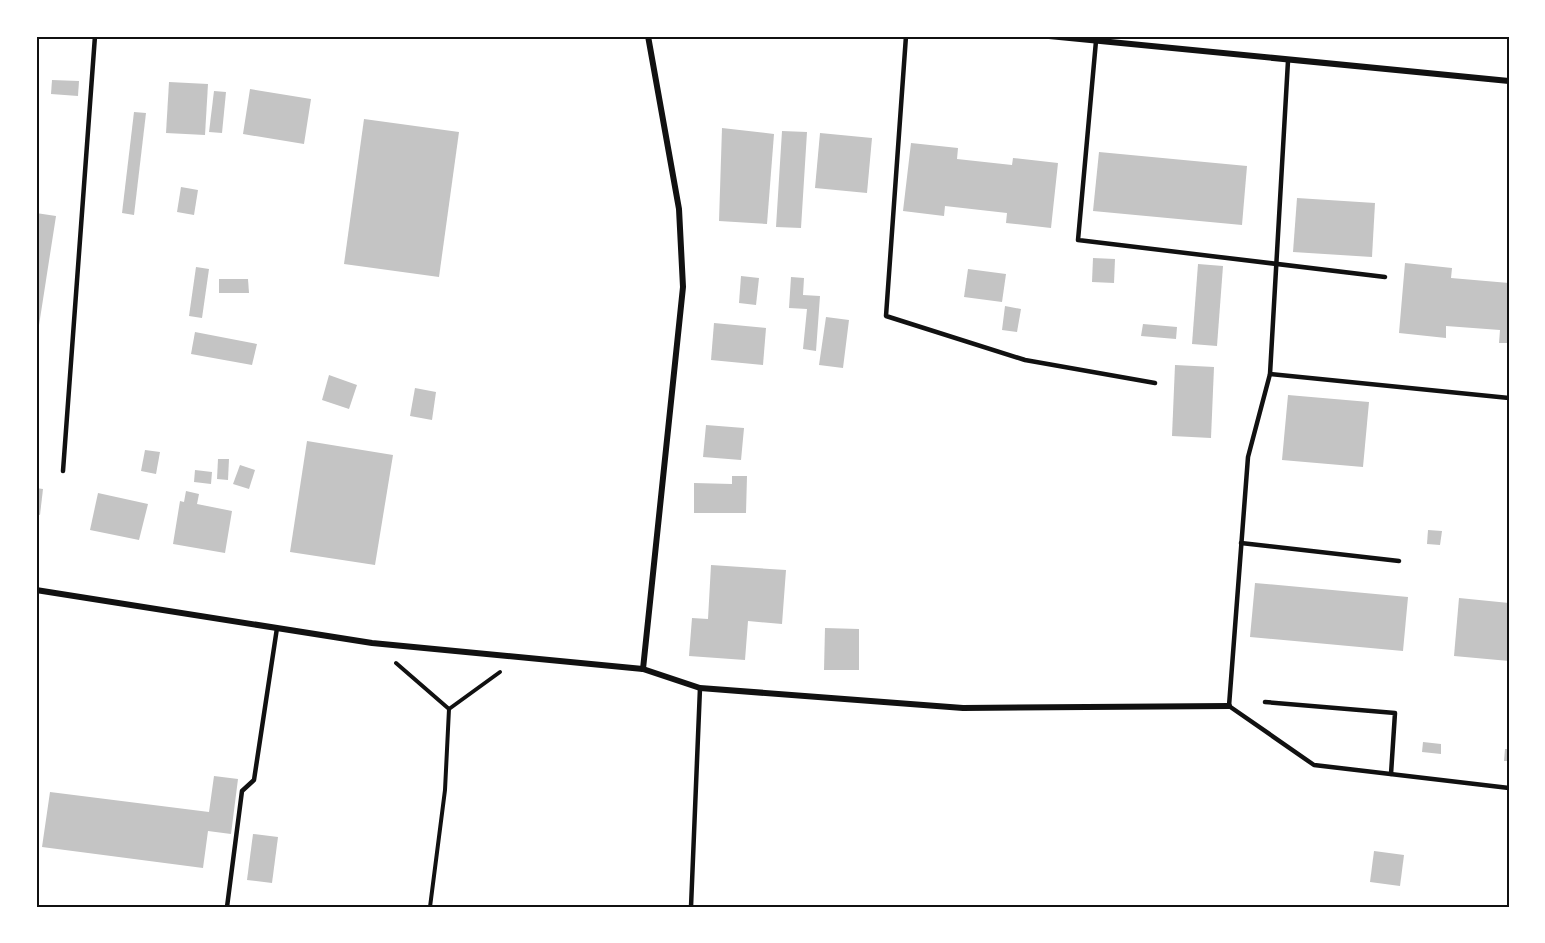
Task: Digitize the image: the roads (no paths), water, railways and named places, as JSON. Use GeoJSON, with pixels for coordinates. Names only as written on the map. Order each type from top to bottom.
{"type":"FeatureCollection","features":[{"type":"Feature","properties":{"kind":"street"},"geometry":{"type":"LineString","coordinates":[[643,669],[683,287],[679,208],[648,36]]}},
{"type":"Feature","properties":{"kind":"street"},"geometry":{"type":"LineString","coordinates":[[1049,36],[1509,81]]}},
{"type":"Feature","properties":{"kind":"street"},"geometry":{"type":"LineString","coordinates":[[36,590],[372,642],[643,669],[700,688],[963,708],[1228,706]]}},
{"type":"Feature","properties":{"kind":"lane"},"geometry":{"type":"LineString","coordinates":[[63,471],[95,36]]}},
{"type":"Feature","properties":{"kind":"lane"},"geometry":{"type":"LineString","coordinates":[[906,36],[886,316],[1025,360],[1155,383]]}},
{"type":"Feature","properties":{"kind":"lane"},"geometry":{"type":"LineString","coordinates":[[1096,41],[1078,240],[1276,262],[1385,277]]}},
{"type":"Feature","properties":{"kind":"lane"},"geometry":{"type":"LineString","coordinates":[[1288,61],[1270,374],[1248,457],[1228,706],[1314,765],[1509,788]]}},
{"type":"Feature","properties":{"kind":"lane"},"geometry":{"type":"LineString","coordinates":[[1270,374],[1509,398]]}},
{"type":"Feature","properties":{"kind":"lane"},"geometry":{"type":"LineString","coordinates":[[1241,543],[1399,561]]}},
{"type":"Feature","properties":{"kind":"lane"},"geometry":{"type":"LineString","coordinates":[[227,907],[242,791],[254,780],[277,628]]}},
{"type":"Feature","properties":{"kind":"lane"},"geometry":{"type":"LineString","coordinates":[[691,907],[700,688]]}},
{"type":"Feature","properties":{"kind":"lane"},"geometry":{"type":"LineString","coordinates":[[1265,702],[1395,713],[1391,774]]}}]}
